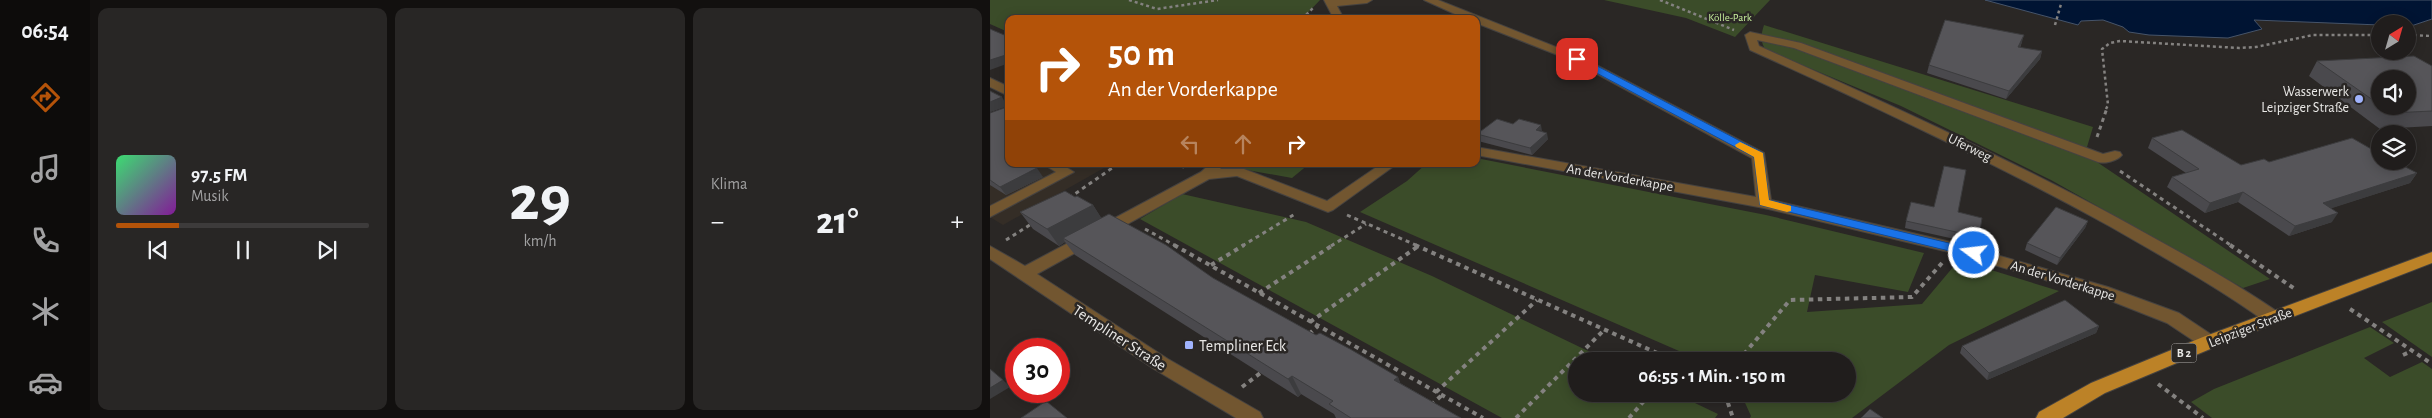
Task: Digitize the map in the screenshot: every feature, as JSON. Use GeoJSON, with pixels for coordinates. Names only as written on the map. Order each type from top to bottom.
{"type":"FeatureCollection","features":[{"type":"Feature","properties":{"kind":"main road","name":"Leipziger Straße"},"geometry":{"type":"LineString","coordinates":[[2046,418],[2098,388],[2272,317],[2314,303],[2432,257]]}},
{"type":"Feature","properties":{"kind":"street"},"geometry":{"type":"LineString","coordinates":[[1337,15],[1330,2],[1367,0]]}},
{"type":"Feature","properties":{"kind":"street"},"geometry":{"type":"LineString","coordinates":[[1429,0],[1466,15]]}},
{"type":"Feature","properties":{"kind":"street"},"geometry":{"type":"LineString","coordinates":[[1480,21],[1577,59],[1759,156],[1764,203]]}},
{"type":"Feature","properties":{"kind":"street"},"geometry":{"type":"LineString","coordinates":[[1750,35],[1797,45],[2109,157]]}},
{"type":"Feature","properties":{"kind":"street","name":"Uferweg"},"geometry":{"type":"LineString","coordinates":[[1750,35],[1754,48],[1894,110],[2055,189],[2240,294],[2272,317]]}},
{"type":"Feature","properties":{"kind":"street"},"geometry":{"type":"LineString","coordinates":[[990,82],[1005,90]]}},
{"type":"Feature","properties":{"kind":"street","name":"An der Vorderkappe"},"geometry":{"type":"LineString","coordinates":[[1480,152],[1764,203],[1956,248],[2102,290],[2172,318],[2209,342]]}},
{"type":"Feature","properties":{"kind":"street"},"geometry":{"type":"LineString","coordinates":[[990,212],[1067,172],[1056,167]]}},
{"type":"Feature","properties":{"kind":"street"},"geometry":{"type":"LineString","coordinates":[[1024,274],[1206,175],[1215,167]]}},
{"type":"Feature","properties":{"kind":"street"},"geometry":{"type":"LineString","coordinates":[[1206,175],[1239,172],[1321,204],[1385,167]]}},
{"type":"Feature","properties":{"kind":"street","name":"Templiner Straße"},"geometry":{"type":"LineString","coordinates":[[997,246],[1024,274],[1161,364],[1253,418]]}},
{"type":"Feature","properties":{"kind":"path"},"geometry":{"type":"LineString","coordinates":[[1129,0],[1157,9],[1218,0]]}},
{"type":"Feature","properties":{"kind":"path"},"geometry":{"type":"LineString","coordinates":[[1660,0],[1750,35]]}},
{"type":"Feature","properties":{"kind":"path"},"geometry":{"type":"LineString","coordinates":[[2055,25],[2061,4]]}},
{"type":"Feature","properties":{"kind":"path"},"geometry":{"type":"LineString","coordinates":[[1306,15],[1314,6]]}},
{"type":"Feature","properties":{"kind":"path"},"geometry":{"type":"LineString","coordinates":[[2314,303],[2109,157],[2096,139],[2108,105],[2102,49],[2110,43],[2120,41],[2239,48],[2256,47],[2313,35],[2371,35]]}},
{"type":"Feature","properties":{"kind":"path"},"geometry":{"type":"LineString","coordinates":[[2416,36],[2432,36]]}},
{"type":"Feature","properties":{"kind":"path"},"geometry":{"type":"LineString","coordinates":[[1066,200],[1114,167]]}},
{"type":"Feature","properties":{"kind":"path"},"geometry":{"type":"LineString","coordinates":[[1210,266],[1321,204],[1655,352]]}},
{"type":"Feature","properties":{"kind":"path"},"geometry":{"type":"LineString","coordinates":[[997,246],[1042,217]]}},
{"type":"Feature","properties":{"kind":"path"},"geometry":{"type":"LineString","coordinates":[[1126,219],[1483,418]]}},
{"type":"Feature","properties":{"kind":"path"},"geometry":{"type":"LineString","coordinates":[[1259,293],[1366,224]]}},
{"type":"Feature","properties":{"kind":"path"},"geometry":{"type":"LineString","coordinates":[[1310,322],[1417,247]]}},
{"type":"Feature","properties":{"kind":"path"},"geometry":{"type":"LineString","coordinates":[[1746,352],[1790,300],[1912,297],[1956,248]]}},
{"type":"Feature","properties":{"kind":"path"},"geometry":{"type":"LineString","coordinates":[[2331,296],[2432,364]]}},
{"type":"Feature","properties":{"kind":"path"},"geometry":{"type":"LineString","coordinates":[[1436,392],[1537,300]]}},
{"type":"Feature","properties":{"kind":"path"},"geometry":{"type":"LineString","coordinates":[[1304,338],[1318,326]]}},
{"type":"Feature","properties":{"kind":"path"},"geometry":{"type":"LineString","coordinates":[[1516,418],[1604,330]]}},
{"type":"Feature","properties":{"kind":"path"},"geometry":{"type":"LineString","coordinates":[[2403,355],[2413,351]]}},
{"type":"Feature","properties":{"kind":"path"},"geometry":{"type":"LineString","coordinates":[[1224,401],[1269,366]]}},
{"type":"Feature","properties":{"kind":"path"},"geometry":{"type":"LineString","coordinates":[[2142,371],[2203,418]]}},
{"type":"Feature","properties":{"kind":"path"},"geometry":{"type":"LineString","coordinates":[[1424,412],[1442,395]]}},
{"type":"Feature","properties":{"kind":"path"},"geometry":{"type":"LineString","coordinates":[[1629,418],[1643,402]]}},
{"type":"Feature","properties":{"kind":"path"},"geometry":{"type":"LineString","coordinates":[[1728,402],[1733,418]]}},
{"type":"Feature","properties":{"kind":"shaded area"},"geometry":{"type":"Polygon","coordinates":[[[990,133],[1005,157],[1005,167],[1106,167],[1003,225],[990,217],[990,133]]]}},
{"type":"Feature","properties":{"kind":"green space"},"geometry":{"type":"Polygon","coordinates":[[[990,0],[1320,0],[1306,15],[1005,15],[1005,31],[990,24],[990,0]]]}},
{"type":"Feature","properties":{"kind":"green space","name":"Kölle-Park"},"geometry":{"type":"Polygon","coordinates":[[[1604,0],[1770,0],[1735,37],[1686,18],[1604,0]]]}},
{"type":"Feature","properties":{"kind":"green space"},"geometry":{"type":"Polygon","coordinates":[[[1764,25],[2093,127],[2087,147],[2094,160],[2270,279],[2243,288],[2051,180],[1901,106],[1766,50],[1762,38],[1764,25]]]}},
{"type":"Feature","properties":{"kind":"green space"},"geometry":{"type":"Polygon","coordinates":[[[1480,159],[1766,215],[1924,253],[1908,292],[1815,275],[1807,312],[1922,304],[1959,260],[2059,291],[1949,345],[1852,418],[1750,418],[1751,416],[1745,402],[1856,402],[1856,352],[1681,352],[1360,212],[1407,181],[1423,167],[1480,167],[1480,159]]]}},
{"type":"Feature","properties":{"kind":"green space"},"geometry":{"type":"Polygon","coordinates":[[[1231,167],[1305,167],[1292,178],[1231,167]]]}},
{"type":"Feature","properties":{"kind":"green space"},"geometry":{"type":"Polygon","coordinates":[[[1182,194],[1306,222],[1432,276],[1590,352],[1568,352],[1568,402],[1693,402],[1718,414],[1715,418],[1502,418],[1140,219],[1182,194]]]}},
{"type":"Feature","properties":{"kind":"green space"},"geometry":{"type":"Polygon","coordinates":[[[2432,302],[2432,357],[2382,322],[2432,302]]]}},
{"type":"Feature","properties":{"kind":"green space"},"geometry":{"type":"Polygon","coordinates":[[[2370,327],[2394,343],[2364,358],[2390,377],[2422,362],[2432,369],[2432,418],[2212,418],[2191,402],[2214,389],[2370,327]]]}},
{"type":"Feature","properties":{"kind":"water"},"geometry":{"type":"Polygon","coordinates":[[[1985,0],[2432,0],[2432,19],[2416,24],[2416,15],[2371,15],[2371,25],[2254,20],[2262,29],[2228,38],[2149,35],[2129,32],[2123,27],[2103,20],[2081,21],[2078,25],[1985,0]]]}},
{"type":"Feature","properties":{"kind":"building"},"geometry":{"type":"Polygon","coordinates":[[[1945,20],[2024,35],[2018,47],[2042,51],[2009,91],[1929,65],[1945,20]]]}},
{"type":"Feature","properties":{"kind":"building"},"geometry":{"type":"Polygon","coordinates":[[[990,29],[1005,35],[1005,55],[990,60],[990,29]]]}},
{"type":"Feature","properties":{"kind":"building"},"geometry":{"type":"Polygon","coordinates":[[[2416,57],[2432,66],[2432,111],[2416,112],[2416,70],[2371,70],[2371,99],[2317,61],[2371,58],[2371,60],[2416,60],[2416,57]]]}},
{"type":"Feature","properties":{"kind":"building"},"geometry":{"type":"Polygon","coordinates":[[[990,91],[1002,97],[990,102],[990,91]]]}},
{"type":"Feature","properties":{"kind":"building"},"geometry":{"type":"Polygon","coordinates":[[[1005,99],[1005,167],[1037,168],[1000,187],[990,180],[990,113],[1004,108],[1005,99]]]}},
{"type":"Feature","properties":{"kind":"building"},"geometry":{"type":"Polygon","coordinates":[[[1497,119],[1513,124],[1519,119],[1541,125],[1536,130],[1547,133],[1530,148],[1480,135],[1480,132],[1497,119]]]}},
{"type":"Feature","properties":{"kind":"building"},"geometry":{"type":"Polygon","coordinates":[[[2182,130],[2241,165],[2264,159],[2269,162],[2352,138],[2371,149],[2371,170],[2411,170],[2417,173],[2323,203],[2338,213],[2295,226],[2243,192],[2210,203],[2172,177],[2199,169],[2152,138],[2182,130]]]}},
{"type":"Feature","properties":{"kind":"building"},"geometry":{"type":"Polygon","coordinates":[[[1944,166],[1966,170],[1958,212],[1982,218],[1979,237],[1906,221],[1911,202],[1934,207],[1944,166]]]}},
{"type":"Feature","properties":{"kind":"building"},"geometry":{"type":"Polygon","coordinates":[[[1065,191],[1093,205],[1047,229],[1020,212],[1065,191]]]}},
{"type":"Feature","properties":{"kind":"building"},"geometry":{"type":"Polygon","coordinates":[[[2056,207],[2088,221],[2060,258],[2027,243],[2056,207]]]}},
{"type":"Feature","properties":{"kind":"building"},"geometry":{"type":"Polygon","coordinates":[[[1109,214],[1166,245],[1213,278],[1316,335],[1320,333],[1350,349],[1398,377],[1394,380],[1461,418],[1351,418],[1329,404],[1333,401],[1292,376],[1288,379],[1063,238],[1109,214]]]}},
{"type":"Feature","properties":{"kind":"building"},"geometry":{"type":"Polygon","coordinates":[[[2065,300],[2099,326],[1989,373],[1962,346],[2065,300]]]}},
{"type":"Feature","properties":{"kind":"building"},"geometry":{"type":"Polygon","coordinates":[[[990,369],[1003,380],[990,388],[990,369]]]}},
{"type":"Feature","properties":{"kind":"building"},"geometry":{"type":"Polygon","coordinates":[[[1043,403],[1048,403],[1067,418],[1021,418],[1043,403]]]}},
{"type":"Feature","properties":{"kind":"building"},"geometry":{"type":"Polygon","coordinates":[[[1870,409],[1883,418],[1861,418],[1870,409]]]}},
{"type":"Feature","properties":{"kind":"slow traffic"},"geometry":{"type":"LineString","coordinates":[[1740,145],[1759,156],[1764,203],[1787,208]]}},
{"type":"Feature","properties":{"kind":"place","name":"Wasserwerk Leipziger Straße"},"geometry":{"type":"Point","coordinates":[2359,99]}},
{"type":"Feature","properties":{"kind":"place","name":"Templiner Eck"},"geometry":{"type":"Point","coordinates":[1189,345]}},
{"type":"Feature","properties":{"kind":"route"},"geometry":{"type":"LineString","coordinates":[[1577,59],[1759,156],[1764,203],[1974,253]]}}]}
